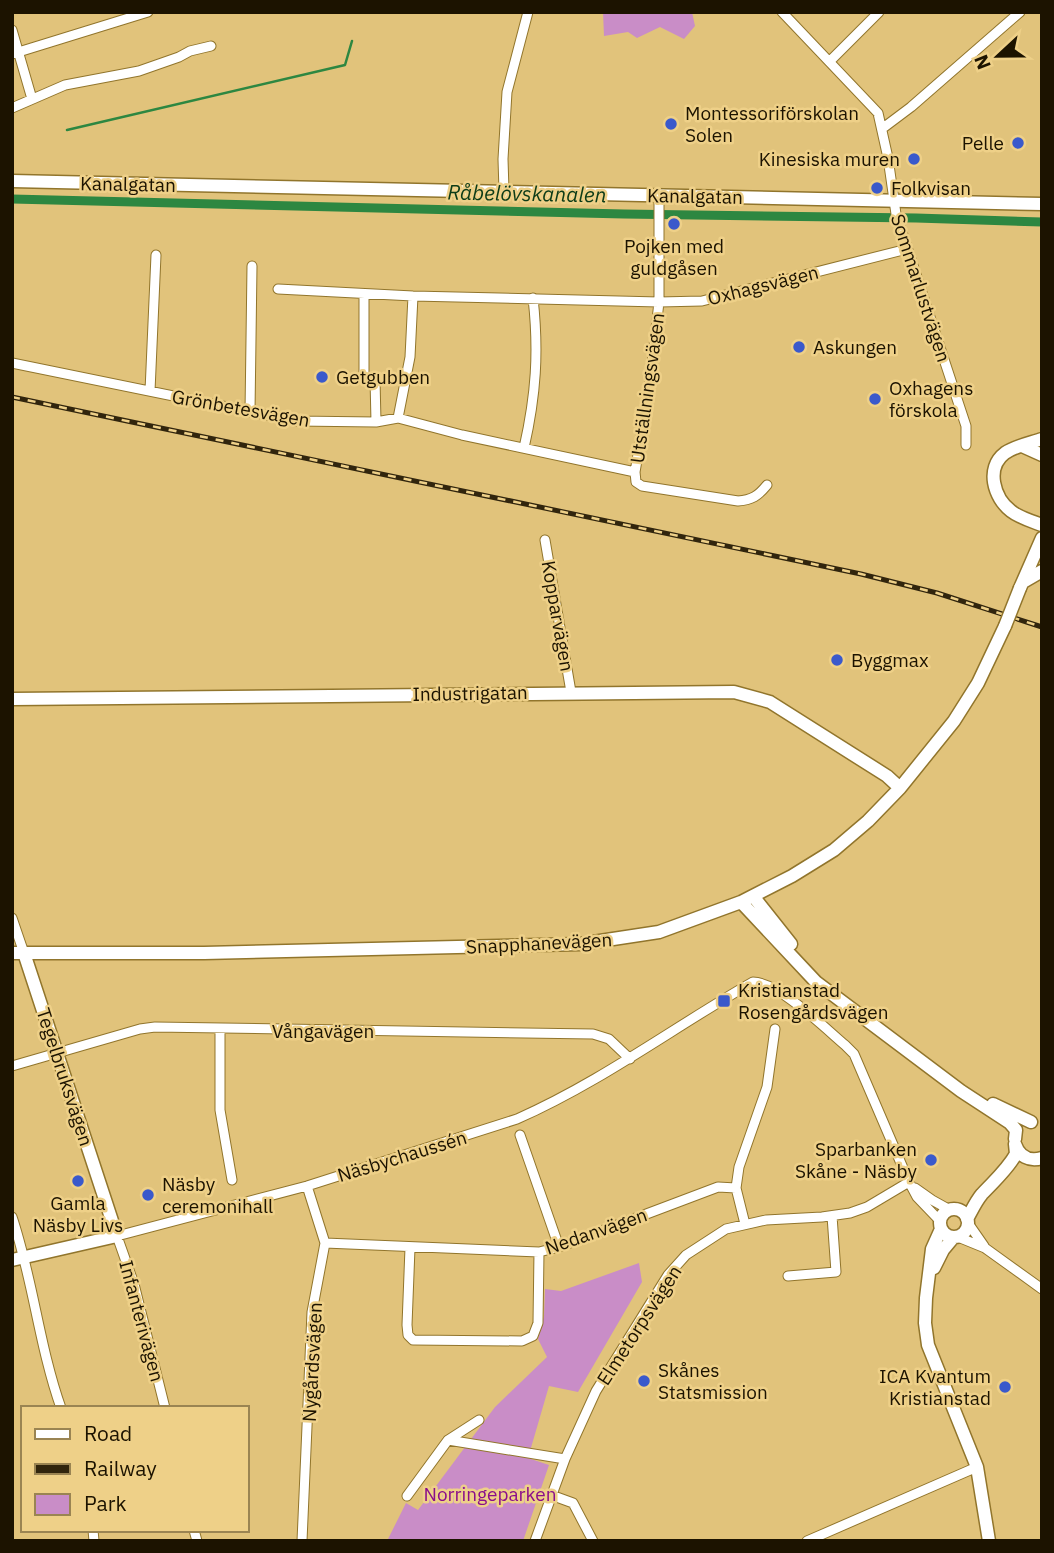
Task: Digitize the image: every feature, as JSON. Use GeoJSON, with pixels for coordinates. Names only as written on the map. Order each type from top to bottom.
{"type":"FeatureCollection","features":[{"type":"Feature","properties":{"kind":"street"},"geometry":{"type":"LineString","coordinates":[[15,53],[148,12]]}},
{"type":"Feature","properties":{"kind":"street"},"geometry":{"type":"LineString","coordinates":[[504,191],[507,92],[528,12]]}},
{"type":"Feature","properties":{"kind":"street"},"geometry":{"type":"LineString","coordinates":[[782,12],[878,113],[883,128],[1020,12]]}},
{"type":"Feature","properties":{"kind":"street"},"geometry":{"type":"LineString","coordinates":[[830,61],[879,12]]}},
{"type":"Feature","properties":{"kind":"street"},"geometry":{"type":"LineString","coordinates":[[12,30],[15,53],[32,99]]}},
{"type":"Feature","properties":{"kind":"street"},"geometry":{"type":"LineString","coordinates":[[12,108],[65,85],[139,71],[190,51],[211,46]]}},
{"type":"Feature","properties":{"kind":"street","name":"Sommarlustvägen"},"geometry":{"type":"LineString","coordinates":[[883,128],[892,199],[966,426],[966,445]]}},
{"type":"Feature","properties":{"kind":"street","name":"Kanalgatan"},"geometry":{"type":"LineString","coordinates":[[12,181],[504,191],[659,203],[892,199],[1042,204]]}},
{"type":"Feature","properties":{"kind":"street","name":"Utställningsvägen"},"geometry":{"type":"LineString","coordinates":[[659,203],[659,302],[649,390],[635,472],[636,482],[642,486],[738,501],[759,495],[766,485]]}},
{"type":"Feature","properties":{"kind":"street","name":"Oxhagsvägen"},"geometry":{"type":"LineString","coordinates":[[278,289],[413,296],[702,301],[907,249]]}},
{"type":"Feature","properties":{"kind":"street"},"geometry":{"type":"LineString","coordinates":[[150,391],[156,255]]}},
{"type":"Feature","properties":{"kind":"street"},"geometry":{"type":"LineString","coordinates":[[250,412],[253,266]]}},
{"type":"Feature","properties":{"kind":"street"},"geometry":{"type":"LineString","coordinates":[[364,294],[364,376],[375,379],[376,422]]}},
{"type":"Feature","properties":{"kind":"street"},"geometry":{"type":"LineString","coordinates":[[398,418],[410,357],[413,296]]}},
{"type":"Feature","properties":{"kind":"street"},"geometry":{"type":"LineString","coordinates":[[524,448],[534,407],[537,369],[533,298]]}},
{"type":"Feature","properties":{"kind":"street","name":"Grönbetesvägen"},"geometry":{"type":"LineString","coordinates":[[12,363],[296,421],[376,422],[398,418],[635,472]]}},
{"type":"Feature","properties":{"kind":"street"},"geometry":{"type":"LineString","coordinates":[[1042,439],[1006,453],[998,461],[994,473],[996,490],[1005,505],[1013,513],[1042,525]]}},
{"type":"Feature","properties":{"kind":"street"},"geometry":{"type":"LineString","coordinates":[[1022,446],[1042,455]]}},
{"type":"Feature","properties":{"kind":"street","name":"Snapphanevägen"},"geometry":{"type":"LineString","coordinates":[[18,953],[218,953],[580,944],[659,932],[747,899],[834,850],[868,821],[900,788],[966,703],[985,670],[1042,538]]}},
{"type":"Feature","properties":{"kind":"street","name":"Kopparvägen"},"geometry":{"type":"LineString","coordinates":[[545,540],[571,692]]}},
{"type":"Feature","properties":{"kind":"street"},"geometry":{"type":"LineString","coordinates":[[1022,585],[1042,571]]}},
{"type":"Feature","properties":{"kind":"street","name":"Industrigatan"},"geometry":{"type":"LineString","coordinates":[[12,699],[734,692],[770,702],[887,776],[900,788]]}},
{"type":"Feature","properties":{"kind":"street"},"geometry":{"type":"LineString","coordinates":[[747,899],[816,982],[990,1112],[1010,1123],[1016,1130],[1016,1154],[1003,1175]]}},
{"type":"Feature","properties":{"kind":"street","name":"Tegelbruksvägen"},"geometry":{"type":"LineString","coordinates":[[12,918],[18,953],[58,1054],[117,1236]]}},
{"type":"Feature","properties":{"kind":"street","name":"Näsbychaussén"},"geometry":{"type":"LineString","coordinates":[[19,1259],[307,1186],[517,1119],[550,1104],[630,1059],[750,984],[763,982],[778,990],[854,1054],[909,1182]]}},
{"type":"Feature","properties":{"kind":"street","name":"Vångavägen"},"geometry":{"type":"LineString","coordinates":[[12,1066],[139,1028],[155,1027],[593,1034],[608,1039],[630,1059]]}},
{"type":"Feature","properties":{"kind":"street"},"geometry":{"type":"LineString","coordinates":[[745,1224],[736,1188],[739,1167],[767,1087],[775,1029]]}},
{"type":"Feature","properties":{"kind":"street"},"geometry":{"type":"LineString","coordinates":[[220,1030],[220,1110],[232,1180]]}},
{"type":"Feature","properties":{"kind":"street"},"geometry":{"type":"LineString","coordinates":[[907,1050],[955,1077],[1002,1110],[1037,1123]]}},
{"type":"Feature","properties":{"kind":"street"},"geometry":{"type":"LineString","coordinates":[[1027,1158],[1017,1150],[1015,1141],[1020,1127],[1037,1123]]}},
{"type":"Feature","properties":{"kind":"street"},"geometry":{"type":"LineString","coordinates":[[520,1135],[559,1247]]}},
{"type":"Feature","properties":{"kind":"street"},"geometry":{"type":"LineString","coordinates":[[989,1541],[977,1467],[928,1345],[926,1298],[932,1249],[943,1214],[981,1195],[1027,1158],[1042,1158]]}},
{"type":"Feature","properties":{"kind":"street"},"geometry":{"type":"LineString","coordinates":[[909,1182],[932,1200],[960,1211],[985,1248]]}},
{"type":"Feature","properties":{"kind":"street"},"geometry":{"type":"LineString","coordinates":[[909,1182],[946,1235],[985,1248],[1042,1289]]}},
{"type":"Feature","properties":{"kind":"street","name":"Elmetorpsvägen"},"geometry":{"type":"LineString","coordinates":[[535,1541],[565,1459],[596,1391],[668,1275],[686,1255],[726,1229],[745,1224],[832,1216],[867,1207],[909,1182]]}},
{"type":"Feature","properties":{"kind":"street","name":"Nygårdsvägen"},"geometry":{"type":"LineString","coordinates":[[302,1541],[312,1312],[325,1243],[307,1186]]}},
{"type":"Feature","properties":{"kind":"street","name":"Nedanvägen"},"geometry":{"type":"LineString","coordinates":[[325,1243],[538,1252],[559,1247],[718,1187],[736,1188]]}},
{"type":"Feature","properties":{"kind":"street"},"geometry":{"type":"LineString","coordinates":[[930,1277],[943,1250],[965,1232],[967,1221],[981,1195]]}},
{"type":"Feature","properties":{"kind":"street"},"geometry":{"type":"LineString","coordinates":[[788,1276],[836,1272],[832,1216]]}},
{"type":"Feature","properties":{"kind":"street"},"geometry":{"type":"LineString","coordinates":[[12,1217],[19,1259],[60,1406]]}},
{"type":"Feature","properties":{"kind":"street","name":"Infanterivägen"},"geometry":{"type":"LineString","coordinates":[[117,1236],[134,1284],[164,1406]]}},
{"type":"Feature","properties":{"kind":"street"},"geometry":{"type":"LineString","coordinates":[[410,1248],[407,1325],[408,1335],[413,1340],[522,1341],[533,1336],[538,1323],[538,1252]]}},
{"type":"Feature","properties":{"kind":"street"},"geometry":{"type":"LineString","coordinates":[[407,1496],[449,1440],[479,1420]]}},
{"type":"Feature","properties":{"kind":"street"},"geometry":{"type":"LineString","coordinates":[[449,1440],[565,1459]]}},
{"type":"Feature","properties":{"kind":"street"},"geometry":{"type":"LineString","coordinates":[[807,1541],[977,1467]]}},
{"type":"Feature","properties":{"kind":"street"},"geometry":{"type":"LineString","coordinates":[[551,1495],[573,1503],[593,1541]]}},
{"type":"Feature","properties":{"kind":"green space"},"geometry":{"type":"Polygon","coordinates":[[[603,12],[692,12],[695,26],[684,39],[660,27],[637,38],[628,32],[604,36],[603,12]]]}},
{"type":"Feature","properties":{"kind":"green space","name":"Norringeparken"},"geometry":{"type":"Polygon","coordinates":[[[639,1263],[642,1282],[578,1392],[549,1386],[528,1458],[549,1465],[523,1541],[387,1541],[406,1503],[418,1510],[495,1407],[547,1357],[538,1339],[544,1316],[545,1289],[561,1291],[639,1263]]]}},
{"type":"Feature","properties":{"kind":"waterway"},"geometry":{"type":"LineString","coordinates":[[67,130],[345,65],[352,41]]}},
{"type":"Feature","properties":{"kind":"waterway","name":"Råbelövskanalen"},"geometry":{"type":"LineString","coordinates":[[12,199],[1042,222]]}},
{"type":"Feature","properties":{"kind":"railway"},"geometry":{"type":"LineString","coordinates":[[12,397],[861,574],[937,593],[1042,627]]}},
{"type":"Feature","properties":{"kind":"place","name":"Montessoriförskolan Solen"},"geometry":{"type":"Point","coordinates":[671,124]}},
{"type":"Feature","properties":{"kind":"place","name":"Pelle"},"geometry":{"type":"Point","coordinates":[1018,143]}},
{"type":"Feature","properties":{"kind":"place","name":"Kinesiska muren"},"geometry":{"type":"Point","coordinates":[914,159]}},
{"type":"Feature","properties":{"kind":"place","name":"Folkvisan"},"geometry":{"type":"Point","coordinates":[877,188]}},
{"type":"Feature","properties":{"kind":"place","name":"Pojken med guldgåsen"},"geometry":{"type":"Point","coordinates":[674,224]}},
{"type":"Feature","properties":{"kind":"place","name":"Askungen"},"geometry":{"type":"Point","coordinates":[799,347]}},
{"type":"Feature","properties":{"kind":"place","name":"Getgubben"},"geometry":{"type":"Point","coordinates":[322,377]}},
{"type":"Feature","properties":{"kind":"place","name":"Oxhagens förskola"},"geometry":{"type":"Point","coordinates":[875,399]}},
{"type":"Feature","properties":{"kind":"place","name":"Byggmax"},"geometry":{"type":"Point","coordinates":[837,660]}},
{"type":"Feature","properties":{"kind":"place","name":"Kristianstad Rosengårdsvägen"},"geometry":{"type":"Point","coordinates":[724,1001]}},
{"type":"Feature","properties":{"kind":"place","name":"Sparbanken Skåne - Näsby"},"geometry":{"type":"Point","coordinates":[931,1160]}},
{"type":"Feature","properties":{"kind":"place","name":"Gamla Näsby Livs"},"geometry":{"type":"Point","coordinates":[78,1181]}},
{"type":"Feature","properties":{"kind":"place","name":"Näsby ceremonihall"},"geometry":{"type":"Point","coordinates":[148,1195]}},
{"type":"Feature","properties":{"kind":"place","name":"Skånes Statsmission"},"geometry":{"type":"Point","coordinates":[644,1381]}},
{"type":"Feature","properties":{"kind":"place","name":"ICA Kvantum Kristianstad"},"geometry":{"type":"Point","coordinates":[1005,1387]}}]}
